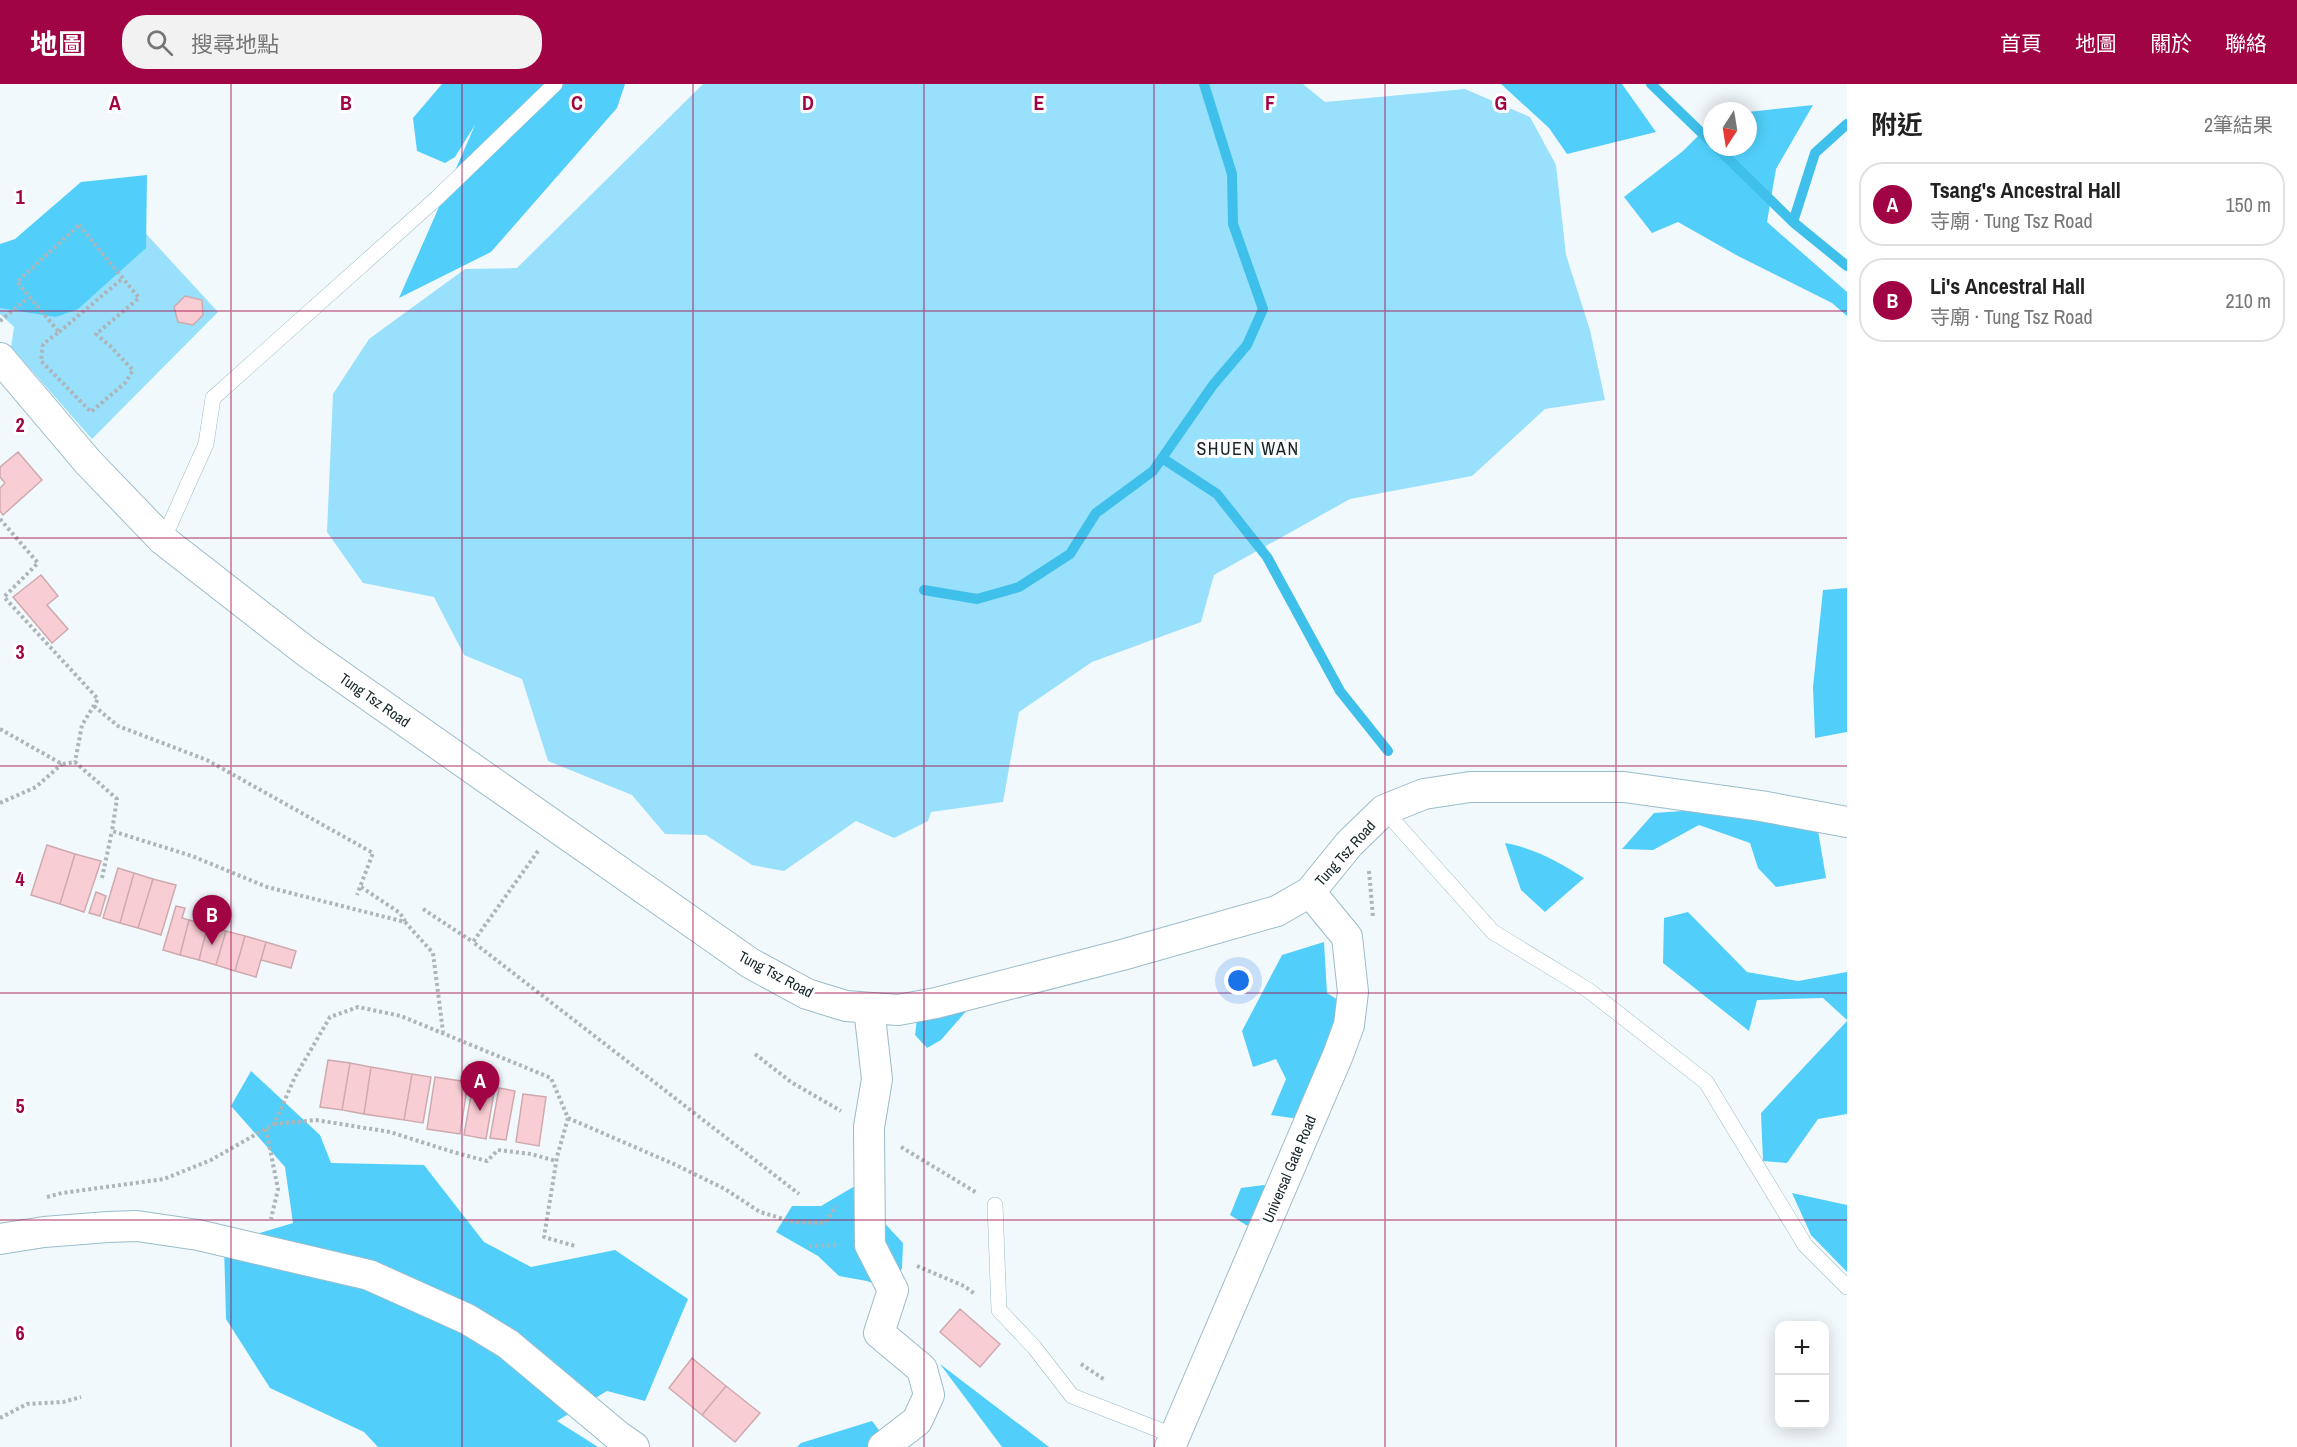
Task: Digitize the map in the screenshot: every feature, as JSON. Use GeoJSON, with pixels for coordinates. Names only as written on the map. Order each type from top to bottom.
{"type":"FeatureCollection","features":[{"type":"Feature","properties":{"kind":"street","name":"Tung Tsz Road"},"geometry":{"type":"LineString","coordinates":[[0,358],[88,462],[163,540],[308,653],[750,963],[807,994],[846,1006],[898,1010],[936,1003],[1133,952],[1277,911],[1310,892],[1349,844],[1384,810],[1424,794],[1470,787],[1624,787],[1761,806],[1847,822]]}},
{"type":"Feature","properties":{"kind":"street","name":"Universal Gate Road"},"geometry":{"type":"LineString","coordinates":[[1172,1441],[1349,1025],[1353,992],[1347,937],[1310,892]]}},
{"type":"Feature","properties":{"kind":"street"},"geometry":{"type":"LineString","coordinates":[[869,1008],[877,1079],[869,1127],[870,1245],[893,1290],[879,1333],[922,1370],[929,1395],[917,1421],[883,1447]]}},
{"type":"Feature","properties":{"kind":"street"},"geometry":{"type":"LineString","coordinates":[[0,1239],[44,1232],[137,1226],[198,1235],[369,1275],[467,1318],[507,1344],[634,1447]]}},
{"type":"Feature","properties":{"kind":"lane"},"geometry":{"type":"LineString","coordinates":[[163,540],[206,444],[213,398],[436,198],[555,84]]}},
{"type":"Feature","properties":{"kind":"lane"},"geometry":{"type":"LineString","coordinates":[[1384,810],[1493,932],[1588,990],[1706,1082],[1804,1245],[1847,1287]]}},
{"type":"Feature","properties":{"kind":"lane"},"geometry":{"type":"LineString","coordinates":[[995,1205],[999,1310],[1034,1347],[1072,1396],[1172,1441]]}},
{"type":"Feature","properties":{"kind":"path"},"geometry":{"type":"LineString","coordinates":[[59,332],[16,282],[79,225],[123,278],[139,298],[96,334],[133,370],[125,383],[91,412],[41,361],[44,344],[59,332],[123,278]]}},
{"type":"Feature","properties":{"kind":"path"},"geometry":{"type":"LineString","coordinates":[[0,321],[28,298]]}},
{"type":"Feature","properties":{"kind":"path"},"geometry":{"type":"LineString","coordinates":[[0,519],[38,563],[2,596],[21,612],[98,699],[82,725],[75,762]]}},
{"type":"Feature","properties":{"kind":"path"},"geometry":{"type":"LineString","coordinates":[[94,706],[118,726],[207,760],[373,854],[357,895]]}},
{"type":"Feature","properties":{"kind":"path"},"geometry":{"type":"LineString","coordinates":[[0,729],[62,764]]}},
{"type":"Feature","properties":{"kind":"path"},"geometry":{"type":"LineString","coordinates":[[0,803],[36,787],[62,764],[75,762]]}},
{"type":"Feature","properties":{"kind":"path"},"geometry":{"type":"LineString","coordinates":[[75,762],[117,799],[102,878]]}},
{"type":"Feature","properties":{"kind":"path"},"geometry":{"type":"LineString","coordinates":[[112,831],[192,856],[267,887],[405,922]]}},
{"type":"Feature","properties":{"kind":"path"},"geometry":{"type":"LineString","coordinates":[[473,942],[543,843]]}},
{"type":"Feature","properties":{"kind":"path"},"geometry":{"type":"LineString","coordinates":[[361,887],[400,913],[405,922],[433,953],[443,1032]]}},
{"type":"Feature","properties":{"kind":"path"},"geometry":{"type":"LineString","coordinates":[[423,909],[473,942],[799,1194]]}},
{"type":"Feature","properties":{"kind":"path"},"geometry":{"type":"LineString","coordinates":[[274,1124],[295,1077],[330,1017],[358,1007],[401,1016],[443,1032],[489,1054],[551,1078],[568,1118],[556,1161],[543,1237],[575,1246]]}},
{"type":"Feature","properties":{"kind":"path"},"geometry":{"type":"LineString","coordinates":[[568,1118],[676,1165],[725,1189],[760,1212],[794,1222],[825,1223],[850,1185],[869,1181]]}},
{"type":"Feature","properties":{"kind":"path"},"geometry":{"type":"LineString","coordinates":[[42,1199],[62,1193],[164,1179],[211,1160],[274,1124],[316,1120],[390,1132],[488,1161],[498,1150],[531,1154],[556,1161]]}},
{"type":"Feature","properties":{"kind":"path"},"geometry":{"type":"LineString","coordinates":[[260,1250],[275,1208],[278,1189],[266,1129]]}},
{"type":"Feature","properties":{"kind":"path"},"geometry":{"type":"LineString","coordinates":[[0,1418],[27,1404],[63,1402],[81,1397]]}},
{"type":"Feature","properties":{"kind":"shaded area"},"geometry":{"type":"Polygon","coordinates":[[[442,84],[625,84],[617,108],[491,252],[399,298],[475,125],[455,157],[445,163],[417,151],[413,118],[442,84]]]}},
{"type":"Feature","properties":{"kind":"shaded area"},"geometry":{"type":"Polygon","coordinates":[[[703,84],[1303,84],[1325,102],[1465,89],[1530,117],[1556,165],[1566,255],[1590,330],[1605,400],[1545,409],[1472,476],[1350,499],[1214,575],[1201,622],[1092,662],[1019,712],[1003,802],[931,812],[928,821],[894,838],[856,821],[784,871],[752,865],[706,835],[665,834],[632,795],[548,761],[522,679],[464,655],[434,597],[363,583],[327,532],[333,394],[369,339],[465,269],[517,268],[703,84]]]}},
{"type":"Feature","properties":{"kind":"shaded area"},"geometry":{"type":"Polygon","coordinates":[[[1501,84],[1622,84],[1656,132],[1567,154],[1549,128],[1501,84]]]}},
{"type":"Feature","properties":{"kind":"shaded area"},"geometry":{"type":"Polygon","coordinates":[[[1813,105],[1776,169],[1767,222],[1847,292],[1847,316],[1832,303],[1738,256],[1678,222],[1652,233],[1624,197],[1683,151],[1703,131],[1703,156],[1757,156],[1757,111],[1813,105]]]}},
{"type":"Feature","properties":{"kind":"shaded area"},"geometry":{"type":"Polygon","coordinates":[[[147,175],[146,248],[78,309],[56,317],[0,308],[0,244],[15,239],[81,182],[147,175]]]}},
{"type":"Feature","properties":{"kind":"shaded area"},"geometry":{"type":"Polygon","coordinates":[[[103,187],[218,312],[92,439],[11,347],[14,327],[0,314],[0,280],[103,187]]]}},
{"type":"Feature","properties":{"kind":"shaded area"},"geometry":{"type":"Polygon","coordinates":[[[1847,588],[1847,732],[1815,738],[1813,687],[1823,590],[1847,588]]]}},
{"type":"Feature","properties":{"kind":"shaded area"},"geometry":{"type":"Polygon","coordinates":[[[1710,809],[1818,831],[1826,878],[1776,887],[1758,868],[1750,843],[1699,825],[1653,850],[1622,849],[1654,813],[1710,809]]]}},
{"type":"Feature","properties":{"kind":"shaded area"},"geometry":{"type":"Polygon","coordinates":[[[1505,843],[1546,856],[1584,878],[1545,912],[1521,890],[1505,843]]]}},
{"type":"Feature","properties":{"kind":"shaded area"},"geometry":{"type":"Polygon","coordinates":[[[1688,912],[1747,972],[1798,981],[1847,972],[1847,1020],[1823,998],[1757,1000],[1749,1031],[1663,963],[1664,918],[1688,912]]]}},
{"type":"Feature","properties":{"kind":"shaded area"},"geometry":{"type":"Polygon","coordinates":[[[1324,942],[1327,993],[1357,1012],[1321,1122],[1271,1115],[1286,1079],[1276,1059],[1253,1067],[1242,1031],[1282,955],[1324,942]]]}},
{"type":"Feature","properties":{"kind":"shaded area"},"geometry":{"type":"Polygon","coordinates":[[[920,996],[968,1009],[941,1040],[927,1048],[915,1035],[920,996]]]}},
{"type":"Feature","properties":{"kind":"shaded area"},"geometry":{"type":"Polygon","coordinates":[[[1847,1021],[1847,1114],[1818,1119],[1787,1163],[1763,1161],[1761,1113],[1847,1021]]]}},
{"type":"Feature","properties":{"kind":"shaded area"},"geometry":{"type":"Polygon","coordinates":[[[251,1071],[320,1135],[331,1163],[424,1165],[484,1242],[531,1267],[615,1250],[688,1299],[645,1401],[607,1391],[557,1421],[598,1447],[378,1447],[364,1432],[270,1388],[226,1319],[224,1244],[293,1223],[285,1167],[231,1106],[251,1071]]]}},
{"type":"Feature","properties":{"kind":"shaded area"},"geometry":{"type":"Polygon","coordinates":[[[860,1183],[876,1214],[903,1243],[902,1269],[879,1286],[867,1281],[839,1276],[818,1256],[776,1232],[792,1206],[821,1206],[860,1183]]]}},
{"type":"Feature","properties":{"kind":"shaded area"},"geometry":{"type":"Polygon","coordinates":[[[1264,1185],[1283,1194],[1271,1232],[1246,1225],[1230,1215],[1241,1188],[1264,1185]]]}},
{"type":"Feature","properties":{"kind":"shaded area"},"geometry":{"type":"Polygon","coordinates":[[[1792,1193],[1847,1205],[1847,1272],[1811,1235],[1792,1193]]]}},
{"type":"Feature","properties":{"kind":"shaded area"},"geometry":{"type":"Polygon","coordinates":[[[940,1364],[1049,1447],[1002,1447],[940,1364]]]}},
{"type":"Feature","properties":{"kind":"shaded area"},"geometry":{"type":"Polygon","coordinates":[[[872,1421],[892,1447],[797,1447],[801,1443],[872,1421]]]}},
{"type":"Feature","properties":{"kind":"building"},"geometry":{"type":"Polygon","coordinates":[[[185,296],[202,300],[203,315],[193,325],[178,322],[174,307],[185,296]]]}},
{"type":"Feature","properties":{"kind":"building"},"geometry":{"type":"Polygon","coordinates":[[[18,452],[42,480],[3,515],[0,511],[0,488],[5,483],[0,477],[0,467],[18,452]]]}},
{"type":"Feature","properties":{"kind":"building"},"geometry":{"type":"Polygon","coordinates":[[[41,575],[58,596],[47,605],[68,629],[52,643],[13,597],[41,575]]]}},
{"type":"Feature","properties":{"kind":"building"},"geometry":{"type":"Polygon","coordinates":[[[47,845],[75,854],[60,904],[31,895],[47,845]]]}},
{"type":"Feature","properties":{"kind":"building"},"geometry":{"type":"Polygon","coordinates":[[[75,854],[101,861],[84,912],[60,904],[75,854]]]}},
{"type":"Feature","properties":{"kind":"building"},"geometry":{"type":"Polygon","coordinates":[[[118,868],[134,873],[120,923],[103,918],[118,868]]]}},
{"type":"Feature","properties":{"kind":"building"},"geometry":{"type":"Polygon","coordinates":[[[134,873],[153,879],[138,928],[120,923],[134,873]]]}},
{"type":"Feature","properties":{"kind":"building"},"geometry":{"type":"Polygon","coordinates":[[[153,879],[176,885],[161,935],[138,928],[153,879]]]}},
{"type":"Feature","properties":{"kind":"building"},"geometry":{"type":"Polygon","coordinates":[[[96,892],[106,896],[100,916],[89,913],[96,892]]]}},
{"type":"Feature","properties":{"kind":"building"},"geometry":{"type":"Polygon","coordinates":[[[176,906],[185,908],[182,918],[189,920],[180,955],[163,950],[176,906]]]}},
{"type":"Feature","properties":{"kind":"building"},"geometry":{"type":"Polygon","coordinates":[[[189,920],[208,925],[199,960],[180,955],[189,920]]]}},
{"type":"Feature","properties":{"kind":"building"},"geometry":{"type":"Polygon","coordinates":[[[208,925],[226,931],[216,965],[199,960],[208,925]]]}},
{"type":"Feature","properties":{"kind":"building"},"geometry":{"type":"Polygon","coordinates":[[[226,931],[245,936],[235,971],[216,965],[226,931]]]}},
{"type":"Feature","properties":{"kind":"building"},"geometry":{"type":"Polygon","coordinates":[[[245,936],[266,942],[256,977],[235,971],[245,936]]]}},
{"type":"Feature","properties":{"kind":"building"},"geometry":{"type":"Polygon","coordinates":[[[266,942],[296,951],[291,968],[261,960],[266,942]]]}},
{"type":"Feature","properties":{"kind":"building"},"geometry":{"type":"Polygon","coordinates":[[[328,1060],[350,1063],[342,1110],[320,1107],[328,1060]]]}},
{"type":"Feature","properties":{"kind":"building"},"geometry":{"type":"Polygon","coordinates":[[[350,1063],[371,1067],[364,1114],[342,1110],[350,1063]]]}},
{"type":"Feature","properties":{"kind":"building"},"geometry":{"type":"Polygon","coordinates":[[[371,1067],[412,1074],[404,1120],[364,1114],[371,1067]]]}},
{"type":"Feature","properties":{"kind":"building"},"geometry":{"type":"Polygon","coordinates":[[[412,1074],[431,1077],[423,1123],[404,1120],[412,1074]]]}},
{"type":"Feature","properties":{"kind":"building"},"geometry":{"type":"Polygon","coordinates":[[[435,1077],[468,1082],[460,1134],[427,1129],[435,1077]]]}},
{"type":"Feature","properties":{"kind":"building"},"geometry":{"type":"Polygon","coordinates":[[[473,1084],[495,1087],[486,1139],[464,1135],[473,1084]]]}},
{"type":"Feature","properties":{"kind":"building"},"geometry":{"type":"Polygon","coordinates":[[[499,1088],[515,1091],[506,1140],[490,1138],[499,1088]]]}},
{"type":"Feature","properties":{"kind":"building"},"geometry":{"type":"Polygon","coordinates":[[[523,1094],[546,1097],[539,1146],[516,1142],[523,1094]]]}},
{"type":"Feature","properties":{"kind":"building"},"geometry":{"type":"Polygon","coordinates":[[[960,1309],[1000,1344],[980,1367],[940,1332],[960,1309]]]}},
{"type":"Feature","properties":{"kind":"building"},"geometry":{"type":"Polygon","coordinates":[[[692,1358],[726,1386],[702,1415],[669,1388],[692,1358]]]}},
{"type":"Feature","properties":{"kind":"building"},"geometry":{"type":"Polygon","coordinates":[[[726,1386],[760,1413],[735,1442],[702,1415],[726,1386]]]}},
{"type":"Feature","properties":{"kind":"waterway"},"geometry":{"type":"LineString","coordinates":[[924,590],[977,599],[1019,587],[1070,554],[1096,513],[1153,471],[1213,385],[1247,345],[1263,309],[1233,224],[1232,174],[1204,84]]}},
{"type":"Feature","properties":{"kind":"waterway"},"geometry":{"type":"LineString","coordinates":[[1651,84],[1703,134]]}},
{"type":"Feature","properties":{"kind":"waterway"},"geometry":{"type":"LineString","coordinates":[[1793,222],[1815,153],[1847,124]]}},
{"type":"Feature","properties":{"kind":"waterway"},"geometry":{"type":"LineString","coordinates":[[1725,156],[1793,222],[1847,266]]}},
{"type":"Feature","properties":{"kind":"waterway"},"geometry":{"type":"LineString","coordinates":[[1162,458],[1217,494],[1267,557],[1340,691],[1388,751]]}},
{"type":"Feature","properties":{"kind":"place","name":"Li's Ancestral Hall"},"geometry":{"type":"Point","coordinates":[212,945]}},
{"type":"Feature","properties":{"kind":"place","name":"Tsang's Ancestral Hall"},"geometry":{"type":"Point","coordinates":[480,1111]}},
{"type":"Feature","properties":{"kind":"district","name":"SHUEN WAN"},"geometry":{"type":"Point","coordinates":[1248,448]}}]}
